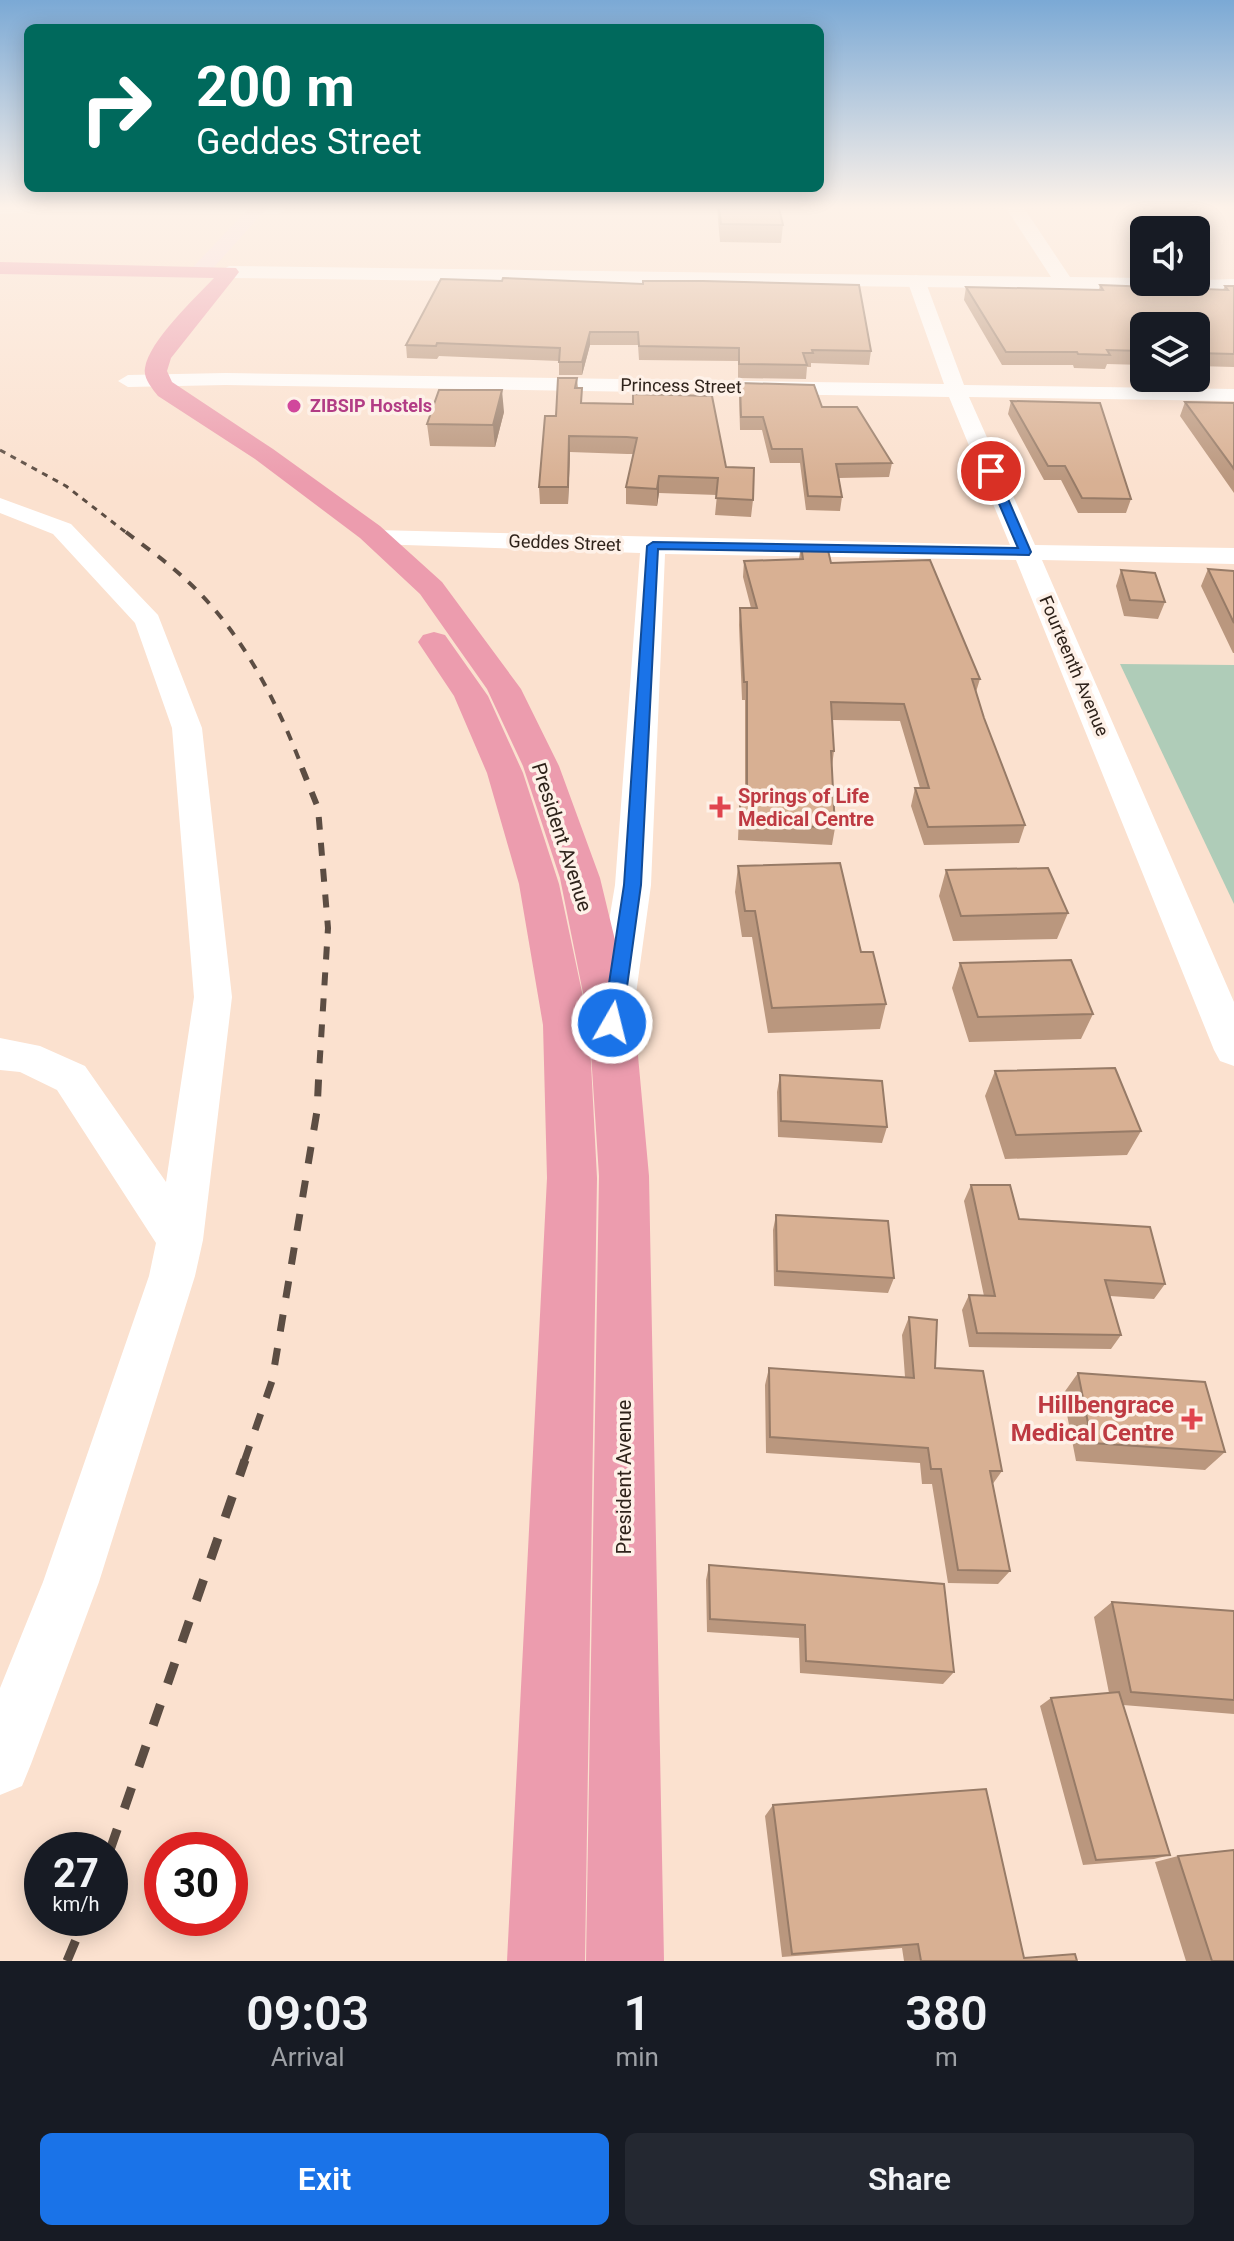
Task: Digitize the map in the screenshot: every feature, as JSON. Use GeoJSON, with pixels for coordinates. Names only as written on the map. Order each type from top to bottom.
{"type":"FeatureCollection","features":[{"type":"Feature","properties":{"kind":"highway"},"geometry":{"type":"LineString","coordinates":[[144,369],[192,300]]}},
{"type":"Feature","properties":{"kind":"highway","name":"President Avenue"},"geometry":{"type":"LineString","coordinates":[[144,369],[166,391],[264,454],[375,537],[431,588],[504,689],[541,766],[580,878],[612,1023],[624,1176],[625,1961]]}},
{"type":"Feature","properties":{"kind":"highway","name":"President Avenue"},"geometry":{"type":"LineString","coordinates":[[144,369],[145,400],[240,462],[344,541],[402,597],[471,696],[505,773],[539,884],[566,1025],[572,1178],[546,1961]]}},
{"type":"Feature","properties":{"kind":"street","name":"Fourteenth Avenue"},"geometry":{"type":"LineString","coordinates":[[923,300],[956,390],[1234,1050]]}},
{"type":"Feature","properties":{"kind":"street","name":"Princess Street"},"geometry":{"type":"LineString","coordinates":[[144,369],[1234,395]]}},
{"type":"Feature","properties":{"kind":"street"},"geometry":{"type":"LineString","coordinates":[[0,505],[62,529],[148,621],[187,728],[213,997],[180,1240],[148,1357],[71,1582],[0,1764]]}},
{"type":"Feature","properties":{"kind":"street","name":"Geddes Street"},"geometry":{"type":"LineString","coordinates":[[375,537],[653,546],[1234,556]]}},
{"type":"Feature","properties":{"kind":"street"},"geometry":{"type":"LineString","coordinates":[[612,1023],[633,885],[653,546]]}},
{"type":"Feature","properties":{"kind":"street"},"geometry":{"type":"LineString","coordinates":[[0,1054],[26,1057],[71,1078],[180,1240]]}},
{"type":"Feature","properties":{"kind":"green space"},"geometry":{"type":"Polygon","coordinates":[[[1120,664],[1234,665],[1234,904],[1120,664]]]}},
{"type":"Feature","properties":{"kind":"building"},"geometry":{"type":"Polygon","coordinates":[[[430,300],[862,300],[871,351],[812,350],[813,353],[803,353],[807,365],[739,364],[739,348],[639,346],[638,332],[590,332],[582,362],[559,362],[560,348],[437,343],[436,346],[406,345],[430,300]]]}},
{"type":"Feature","properties":{"kind":"building"},"geometry":{"type":"Polygon","coordinates":[[[974,300],[1234,300],[1234,354],[1210,353],[1210,312],[1130,312],[1130,351],[1107,350],[1110,355],[1006,352],[974,300]]]}},
{"type":"Feature","properties":{"kind":"building"},"geometry":{"type":"Polygon","coordinates":[[[558,378],[577,378],[575,388],[582,388],[581,403],[633,404],[633,394],[712,396],[726,467],[754,468],[753,500],[716,498],[718,478],[659,476],[657,489],[626,487],[637,438],[627,437],[569,436],[568,487],[539,487],[545,416],[556,416],[558,378]]]}},
{"type":"Feature","properties":{"kind":"building"},"geometry":{"type":"Polygon","coordinates":[[[740,383],[814,385],[822,407],[857,407],[892,463],[836,464],[842,497],[808,496],[802,449],[772,449],[763,417],[741,417],[740,383]]]}},
{"type":"Feature","properties":{"kind":"building"},"geometry":{"type":"Polygon","coordinates":[[[439,390],[502,390],[493,425],[427,424],[439,390]]]}},
{"type":"Feature","properties":{"kind":"building"},"geometry":{"type":"Polygon","coordinates":[[[1011,401],[1100,403],[1131,499],[1082,498],[1065,466],[1048,466],[1011,401]]]}},
{"type":"Feature","properties":{"kind":"building"},"geometry":{"type":"Polygon","coordinates":[[[1185,402],[1234,403],[1234,469],[1185,402]]]}},
{"type":"Feature","properties":{"kind":"building"},"geometry":{"type":"Polygon","coordinates":[[[801,546],[827,546],[831,563],[930,560],[980,679],[972,679],[1025,825],[928,827],[915,788],[929,788],[904,704],[831,702],[835,828],[740,822],[740,789],[747,789],[747,682],[744,682],[740,608],[757,608],[744,561],[803,559],[801,546]]]}},
{"type":"Feature","properties":{"kind":"building"},"geometry":{"type":"Polygon","coordinates":[[[1208,569],[1234,571],[1234,623],[1208,569]]]}},
{"type":"Feature","properties":{"kind":"building"},"geometry":{"type":"Polygon","coordinates":[[[1121,570],[1155,573],[1165,602],[1130,600],[1121,570]]]}},
{"type":"Feature","properties":{"kind":"building"},"geometry":{"type":"Polygon","coordinates":[[[840,863],[861,952],[873,952],[886,1004],[772,1008],[755,911],[745,911],[738,866],[840,863]]]}},
{"type":"Feature","properties":{"kind":"building"},"geometry":{"type":"Polygon","coordinates":[[[1048,868],[1068,913],[961,916],[946,870],[1048,868]]]}},
{"type":"Feature","properties":{"kind":"building"},"geometry":{"type":"Polygon","coordinates":[[[1071,960],[1093,1014],[978,1017],[960,963],[1071,960]]]}},
{"type":"Feature","properties":{"kind":"building"},"geometry":{"type":"Polygon","coordinates":[[[1115,1068],[1141,1131],[1016,1135],[995,1071],[1115,1068]]]}},
{"type":"Feature","properties":{"kind":"building"},"geometry":{"type":"Polygon","coordinates":[[[780,1075],[882,1081],[887,1127],[781,1121],[780,1075]]]}},
{"type":"Feature","properties":{"kind":"building"},"geometry":{"type":"Polygon","coordinates":[[[971,1185],[1010,1185],[1019,1219],[1150,1227],[1165,1284],[1105,1280],[1121,1335],[977,1333],[969,1295],[995,1296],[971,1185]]]}},
{"type":"Feature","properties":{"kind":"building"},"geometry":{"type":"Polygon","coordinates":[[[776,1215],[888,1221],[894,1278],[777,1271],[776,1215]]]}},
{"type":"Feature","properties":{"kind":"building"},"geometry":{"type":"Polygon","coordinates":[[[909,1317],[937,1320],[935,1368],[983,1371],[1002,1471],[990,1471],[1010,1571],[958,1570],[941,1469],[931,1469],[928,1448],[770,1437],[769,1368],[914,1378],[909,1317]]]}},
{"type":"Feature","properties":{"kind":"building"},"geometry":{"type":"Polygon","coordinates":[[[1078,1373],[1205,1382],[1225,1452],[1092,1443],[1078,1373]]]}},
{"type":"Feature","properties":{"kind":"building"},"geometry":{"type":"Polygon","coordinates":[[[709,1565],[944,1584],[954,1672],[806,1661],[805,1625],[710,1619],[709,1565]]]}},
{"type":"Feature","properties":{"kind":"building"},"geometry":{"type":"Polygon","coordinates":[[[1112,1602],[1234,1611],[1234,1700],[1131,1692],[1112,1602]]]}},
{"type":"Feature","properties":{"kind":"building"},"geometry":{"type":"Polygon","coordinates":[[[1119,1692],[1170,1855],[1096,1860],[1051,1698],[1119,1692]]]}},
{"type":"Feature","properties":{"kind":"building"},"geometry":{"type":"Polygon","coordinates":[[[986,1789],[1024,1958],[1075,1954],[1077,1961],[921,1961],[918,1944],[792,1954],[773,1805],[986,1789]]]}},
{"type":"Feature","properties":{"kind":"building"},"geometry":{"type":"Polygon","coordinates":[[[1234,1850],[1234,1961],[1212,1961],[1178,1856],[1234,1850]]]}},
{"type":"Feature","properties":{"kind":"railway"},"geometry":{"type":"LineString","coordinates":[[0,450],[66,486],[128,534]]}},
{"type":"Feature","properties":{"kind":"railway"},"geometry":{"type":"LineString","coordinates":[[126,532],[177,572],[223,619],[269,692],[303,770]]}},
{"type":"Feature","properties":{"kind":"railway"},"geometry":{"type":"LineString","coordinates":[[302,768],[318,808],[328,928],[319,1072]]}},
{"type":"Feature","properties":{"kind":"railway"},"geometry":{"type":"LineString","coordinates":[[244,1462],[272,1381],[317,1111],[319,1070]]}},
{"type":"Feature","properties":{"kind":"railway"},"geometry":{"type":"LineString","coordinates":[[116,1832],[245,1460]]}},
{"type":"Feature","properties":{"kind":"railway"},"geometry":{"type":"LineString","coordinates":[[67,1961],[77,1936]]}},
{"type":"Feature","properties":{"kind":"place","name":"ZIBSIP Hostels"},"geometry":{"type":"Point","coordinates":[294,406]}},
{"type":"Feature","properties":{"kind":"place","name":"Springs of Life Medical Centre"},"geometry":{"type":"Point","coordinates":[720,807]}},
{"type":"Feature","properties":{"kind":"place","name":"Hillbengrace Medical Centre"},"geometry":{"type":"Point","coordinates":[1192,1419]}},
{"type":"Feature","properties":{"kind":"route"},"geometry":{"type":"LineString","coordinates":[[612,1023],[633,885],[653,546],[1025,552],[991,471]]}}]}
